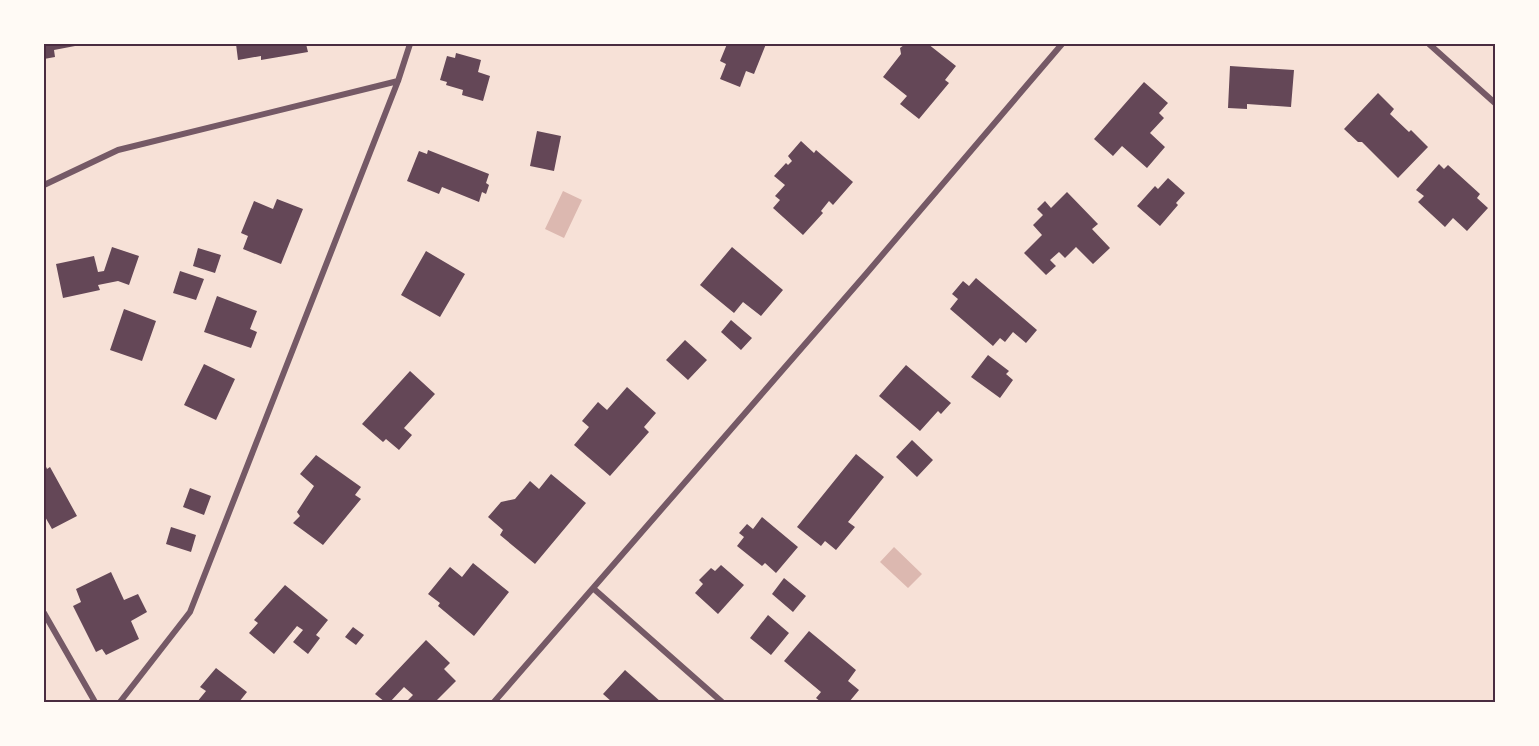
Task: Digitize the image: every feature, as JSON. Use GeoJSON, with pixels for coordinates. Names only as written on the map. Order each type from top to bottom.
{"type":"FeatureCollection","features":[{"type":"Feature","properties":{"kind":"street"},"geometry":{"type":"LineString","coordinates":[[120,702],[190,612],[398,81],[410,44]]}},
{"type":"Feature","properties":{"kind":"street"},"geometry":{"type":"LineString","coordinates":[[494,702],[594,589],[1062,44]]}},
{"type":"Feature","properties":{"kind":"street"},"geometry":{"type":"LineString","coordinates":[[1429,44],[1496,104]]}},
{"type":"Feature","properties":{"kind":"street"},"geometry":{"type":"LineString","coordinates":[[44,185],[118,150],[398,81]]}},
{"type":"Feature","properties":{"kind":"street"},"geometry":{"type":"LineString","coordinates":[[594,589],[722,702]]}},
{"type":"Feature","properties":{"kind":"street"},"geometry":{"type":"LineString","coordinates":[[44,613],[94,702]]}},
{"type":"Feature","properties":{"kind":"shaded area"},"geometry":{"type":"Polygon","coordinates":[[[563,191],[582,200],[564,238],[545,229],[563,191]]]}},
{"type":"Feature","properties":{"kind":"shaded area"},"geometry":{"type":"Polygon","coordinates":[[[894,547],[922,574],[908,588],[880,562],[894,547]]]}},
{"type":"Feature","properties":{"kind":"building"},"geometry":{"type":"Polygon","coordinates":[[[44,44],[75,44],[75,46],[54,50],[55,57],[44,59],[44,44]]]}},
{"type":"Feature","properties":{"kind":"building"},"geometry":{"type":"Polygon","coordinates":[[[236,44],[306,44],[308,52],[261,60],[261,56],[238,60],[236,44]]]}},
{"type":"Feature","properties":{"kind":"building"},"geometry":{"type":"Polygon","coordinates":[[[727,44],[766,44],[754,74],[746,71],[740,87],[720,79],[726,64],[720,61],[727,44]]]}},
{"type":"Feature","properties":{"kind":"building"},"geometry":{"type":"Polygon","coordinates":[[[928,44],[956,66],[945,80],[949,83],[919,119],[900,104],[907,96],[883,77],[901,54],[900,48],[904,45],[928,44]]]}},
{"type":"Feature","properties":{"kind":"building"},"geometry":{"type":"Polygon","coordinates":[[[456,53],[481,60],[478,72],[490,76],[483,101],[462,95],[463,90],[446,85],[447,82],[440,80],[447,56],[455,58],[456,53]]]}},
{"type":"Feature","properties":{"kind":"building"},"geometry":{"type":"Polygon","coordinates":[[[1230,66],[1294,70],[1291,107],[1247,104],[1247,109],[1228,108],[1230,66]]]}},
{"type":"Feature","properties":{"kind":"building"},"geometry":{"type":"Polygon","coordinates":[[[1144,82],[1168,103],[1159,113],[1164,118],[1150,133],[1165,147],[1147,168],[1122,146],[1113,156],[1094,139],[1144,82]]]}},
{"type":"Feature","properties":{"kind":"building"},"geometry":{"type":"Polygon","coordinates":[[[1378,93],[1394,109],[1390,114],[1428,147],[1398,178],[1362,142],[1358,142],[1344,129],[1378,93]]]}},
{"type":"Feature","properties":{"kind":"building"},"geometry":{"type":"Polygon","coordinates":[[[537,131],[561,136],[554,171],[530,166],[537,131]]]}},
{"type":"Feature","properties":{"kind":"building"},"geometry":{"type":"Polygon","coordinates":[[[801,141],[814,153],[816,150],[853,182],[833,205],[829,201],[821,211],[823,213],[803,235],[773,208],[780,200],[775,196],[785,185],[774,176],[786,163],[788,165],[792,161],[788,156],[801,141]]]}},
{"type":"Feature","properties":{"kind":"building"},"geometry":{"type":"Polygon","coordinates":[[[428,150],[489,174],[486,194],[482,192],[479,202],[442,187],[439,194],[407,181],[419,151],[427,154],[428,150]]]}},
{"type":"Feature","properties":{"kind":"building"},"geometry":{"type":"Polygon","coordinates":[[[1439,164],[1444,169],[1448,165],[1480,194],[1477,198],[1488,208],[1467,231],[1453,218],[1445,227],[1418,202],[1424,196],[1416,190],[1439,164]]]}},
{"type":"Feature","properties":{"kind":"building"},"geometry":{"type":"Polygon","coordinates":[[[1168,178],[1185,193],[1160,226],[1137,206],[1155,186],[1158,189],[1168,178]]]}},
{"type":"Feature","properties":{"kind":"building"},"geometry":{"type":"Polygon","coordinates":[[[1067,192],[1098,224],[1092,229],[1110,248],[1093,264],[1076,247],[1065,258],[1059,252],[1050,260],[1056,266],[1046,275],[1024,253],[1042,235],[1033,225],[1043,215],[1037,209],[1045,201],[1051,208],[1067,192]]]}},
{"type":"Feature","properties":{"kind":"building"},"geometry":{"type":"Polygon","coordinates":[[[277,199],[303,209],[281,264],[243,249],[248,236],[241,233],[254,201],[273,209],[277,199]]]}},
{"type":"Feature","properties":{"kind":"building"},"geometry":{"type":"Polygon","coordinates":[[[112,247],[139,256],[129,285],[118,281],[98,285],[100,290],[63,298],[56,264],[94,256],[98,272],[104,271],[112,247]]]}},
{"type":"Feature","properties":{"kind":"building"},"geometry":{"type":"Polygon","coordinates":[[[732,247],[783,290],[761,316],[743,302],[734,313],[700,285],[732,247]]]}},
{"type":"Feature","properties":{"kind":"building"},"geometry":{"type":"Polygon","coordinates":[[[198,248],[221,255],[215,273],[193,266],[198,248]]]}},
{"type":"Feature","properties":{"kind":"building"},"geometry":{"type":"Polygon","coordinates":[[[426,251],[465,274],[440,317],[401,295],[426,251]]]}},
{"type":"Feature","properties":{"kind":"building"},"geometry":{"type":"Polygon","coordinates":[[[180,271],[204,279],[196,300],[173,293],[180,271]]]}},
{"type":"Feature","properties":{"kind":"building"},"geometry":{"type":"Polygon","coordinates":[[[976,278],[1037,330],[1026,343],[1013,332],[1005,342],[1000,338],[993,346],[950,309],[958,299],[952,294],[963,281],[969,286],[976,278]]]}},
{"type":"Feature","properties":{"kind":"building"},"geometry":{"type":"Polygon","coordinates":[[[217,296],[257,311],[250,329],[257,332],[251,348],[204,332],[217,296]]]}},
{"type":"Feature","properties":{"kind":"building"},"geometry":{"type":"Polygon","coordinates":[[[124,309],[156,321],[142,361],[110,350],[124,309]]]}},
{"type":"Feature","properties":{"kind":"building"},"geometry":{"type":"Polygon","coordinates":[[[731,320],[752,338],[741,350],[721,332],[731,320]]]}},
{"type":"Feature","properties":{"kind":"building"},"geometry":{"type":"Polygon","coordinates":[[[685,340],[707,360],[688,380],[666,360],[685,340]]]}},
{"type":"Feature","properties":{"kind":"building"},"geometry":{"type":"Polygon","coordinates":[[[988,355],[1009,371],[1006,374],[1013,380],[1000,398],[971,377],[988,355]]]}},
{"type":"Feature","properties":{"kind":"building"},"geometry":{"type":"Polygon","coordinates":[[[204,364],[235,379],[216,420],[184,405],[204,364]]]}},
{"type":"Feature","properties":{"kind":"building"},"geometry":{"type":"Polygon","coordinates":[[[906,365],[951,403],[941,414],[938,411],[920,431],[879,396],[906,365]]]}},
{"type":"Feature","properties":{"kind":"building"},"geometry":{"type":"Polygon","coordinates":[[[410,371],[435,394],[404,428],[412,435],[399,450],[386,439],[383,442],[362,424],[410,371]]]}},
{"type":"Feature","properties":{"kind":"building"},"geometry":{"type":"Polygon","coordinates":[[[627,387],[656,413],[644,427],[649,432],[610,476],[574,445],[589,427],[582,421],[598,402],[607,410],[627,387]]]}},
{"type":"Feature","properties":{"kind":"building"},"geometry":{"type":"Polygon","coordinates":[[[912,440],[933,460],[917,477],[896,457],[912,440]]]}},
{"type":"Feature","properties":{"kind":"building"},"geometry":{"type":"Polygon","coordinates":[[[856,454],[884,477],[848,522],[855,527],[836,550],[825,541],[821,546],[797,527],[856,454]]]}},
{"type":"Feature","properties":{"kind":"building"},"geometry":{"type":"Polygon","coordinates":[[[316,455],[361,487],[355,495],[361,499],[323,545],[293,523],[300,516],[297,512],[314,486],[300,474],[316,455]]]}},
{"type":"Feature","properties":{"kind":"building"},"geometry":{"type":"Polygon","coordinates":[[[44,462],[47,469],[50,467],[77,516],[52,529],[44,515],[44,462]]]}},
{"type":"Feature","properties":{"kind":"building"},"geometry":{"type":"Polygon","coordinates":[[[551,474],[586,503],[535,564],[500,535],[503,530],[488,517],[501,502],[515,499],[530,481],[539,489],[551,474]]]}},
{"type":"Feature","properties":{"kind":"building"},"geometry":{"type":"Polygon","coordinates":[[[190,488],[211,496],[204,515],[183,507],[190,488]]]}},
{"type":"Feature","properties":{"kind":"building"},"geometry":{"type":"Polygon","coordinates":[[[762,517],[798,547],[776,573],[765,563],[762,566],[737,546],[744,537],[739,533],[747,524],[753,529],[762,517]]]}},
{"type":"Feature","properties":{"kind":"building"},"geometry":{"type":"Polygon","coordinates":[[[171,527],[196,535],[191,552],[166,544],[171,527]]]}},
{"type":"Feature","properties":{"kind":"building"},"geometry":{"type":"Polygon","coordinates":[[[473,563],[509,592],[474,636],[438,606],[440,603],[428,594],[450,567],[462,577],[473,563]]]}},
{"type":"Feature","properties":{"kind":"building"},"geometry":{"type":"Polygon","coordinates":[[[721,565],[744,585],[718,614],[695,593],[703,584],[699,580],[711,568],[715,571],[721,565]]]}},
{"type":"Feature","properties":{"kind":"building"},"geometry":{"type":"Polygon","coordinates":[[[111,572],[124,600],[138,594],[147,612],[131,621],[139,639],[106,655],[102,649],[96,652],[73,606],[81,602],[76,589],[111,572]]]}},
{"type":"Feature","properties":{"kind":"building"},"geometry":{"type":"Polygon","coordinates":[[[784,578],[806,596],[793,612],[772,594],[784,578]]]}},
{"type":"Feature","properties":{"kind":"building"},"geometry":{"type":"Polygon","coordinates":[[[285,585],[328,620],[316,635],[320,638],[308,654],[293,642],[303,630],[297,626],[274,654],[249,633],[258,623],[254,620],[285,585]]]}},
{"type":"Feature","properties":{"kind":"building"},"geometry":{"type":"Polygon","coordinates":[[[768,615],[789,633],[771,655],[750,638],[768,615]]]}},
{"type":"Feature","properties":{"kind":"building"},"geometry":{"type":"Polygon","coordinates":[[[353,627],[364,635],[356,645],[345,637],[353,627]]]}},
{"type":"Feature","properties":{"kind":"building"},"geometry":{"type":"Polygon","coordinates":[[[809,631],[856,670],[848,681],[859,690],[849,702],[821,702],[816,698],[821,692],[784,661],[809,631]]]}},
{"type":"Feature","properties":{"kind":"building"},"geometry":{"type":"Polygon","coordinates":[[[426,640],[450,663],[444,669],[456,681],[435,702],[410,702],[408,700],[413,695],[404,687],[390,702],[385,702],[375,694],[426,640]]]}},
{"type":"Feature","properties":{"kind":"building"},"geometry":{"type":"Polygon","coordinates":[[[216,668],[247,692],[239,702],[197,702],[206,691],[200,687],[216,668]]]}},
{"type":"Feature","properties":{"kind":"building"},"geometry":{"type":"Polygon","coordinates":[[[625,670],[661,702],[612,702],[603,694],[625,670]]]}}]}
